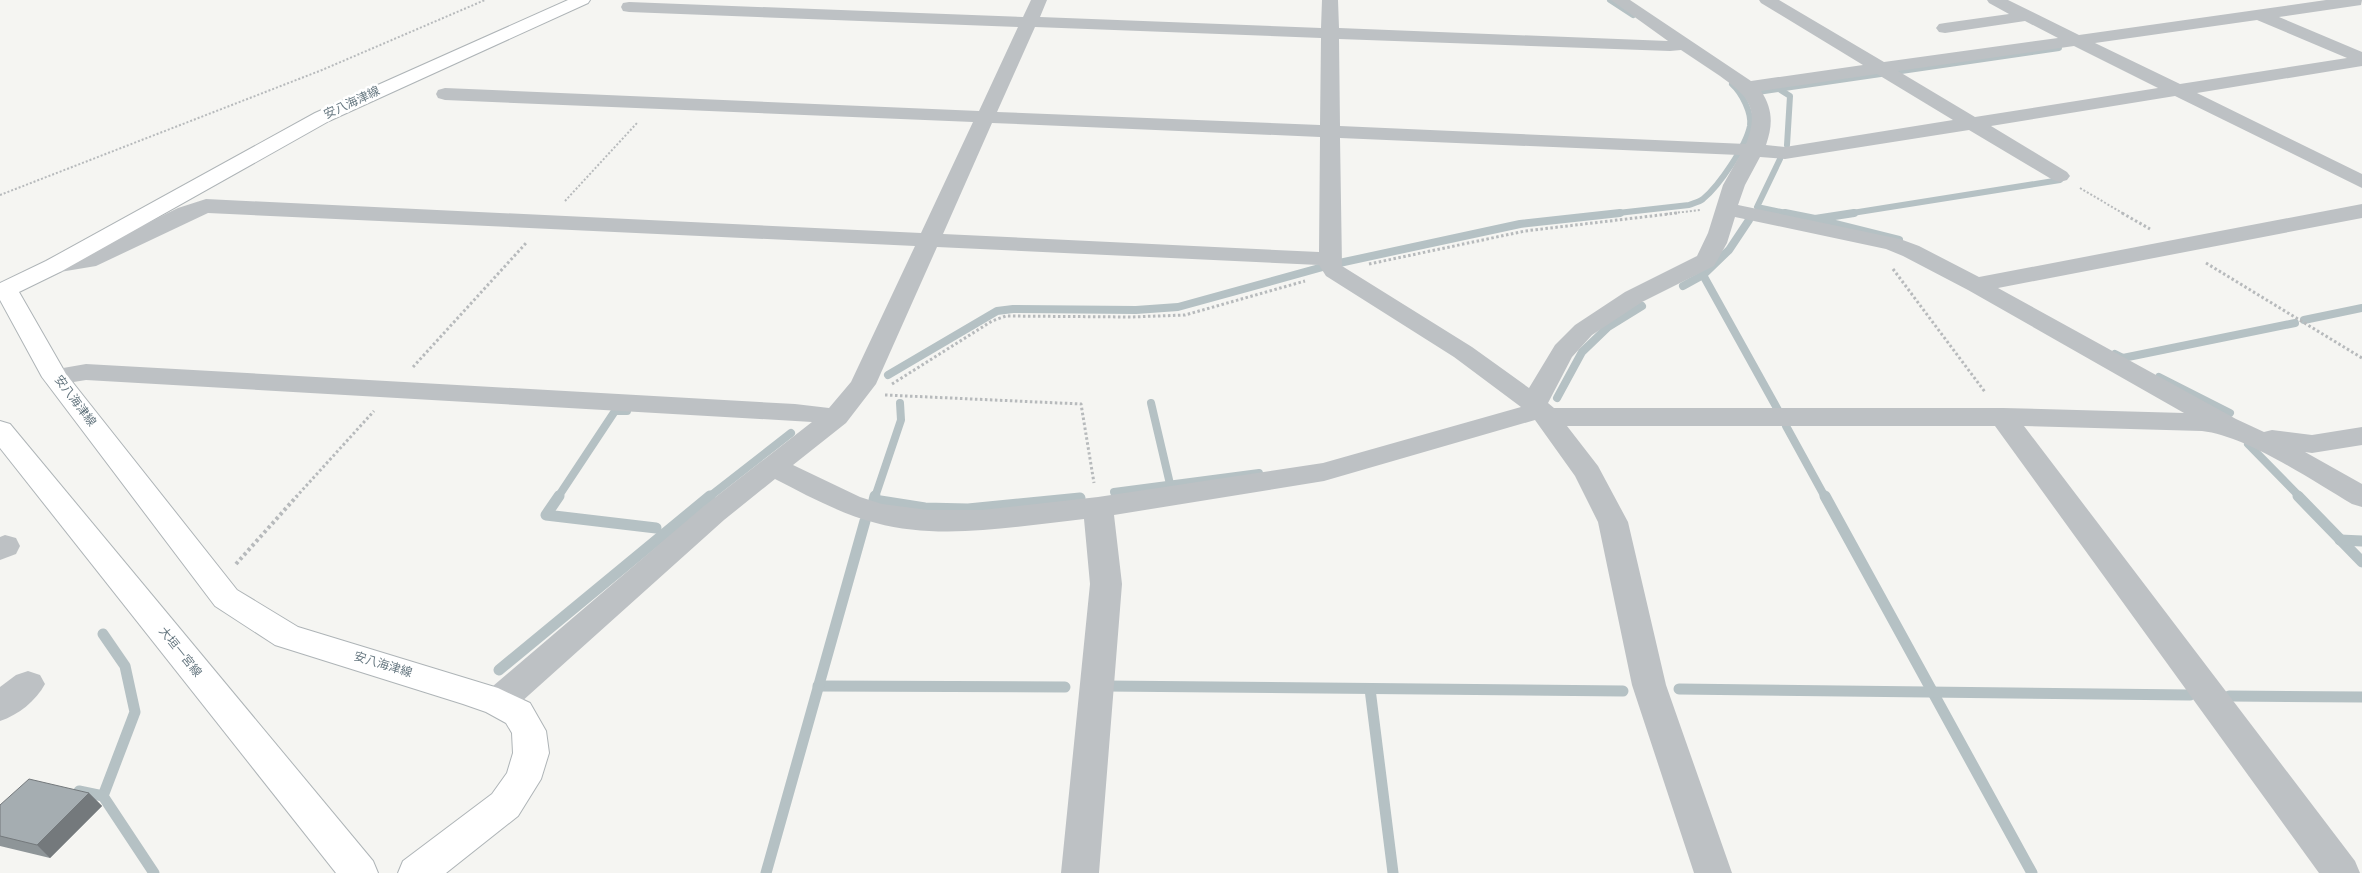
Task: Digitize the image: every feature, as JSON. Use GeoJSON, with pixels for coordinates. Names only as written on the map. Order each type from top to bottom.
{"type":"FeatureCollection","features":[{"type":"Feature","properties":{"kind":"main road","name":"安八海津線"},"geometry":{"type":"LineString","coordinates":[[417,873],[505,805],[524,779],[532,754],[529,731],[518,713],[498,702],[287,636],[226,598],[56,377],[3,290],[54,266],[322,117],[582,0]]}},
{"type":"Feature","properties":{"kind":"main road","name":"大垣一宮線"},"geometry":{"type":"LineString","coordinates":[[0,430],[359,873]]}},
{"type":"Feature","properties":{"kind":"street"},"geometry":{"type":"LineString","coordinates":[[498,702],[714,513],[836,417],[863,384],[1039,0]]}},
{"type":"Feature","properties":{"kind":"street"},"geometry":{"type":"LineString","coordinates":[[1330,0],[1329,131],[1332,265]]}},
{"type":"Feature","properties":{"kind":"street"},"geometry":{"type":"LineString","coordinates":[[1541,411],[1569,345],[1611,310],[1706,261],[1716,247],[1735,184],[1754,150],[1762,117],[1753,92],[1748,86],[1619,0]]}},
{"type":"Feature","properties":{"kind":"street"},"geometry":{"type":"LineString","coordinates":[[1767,0],[2060,176]]}},
{"type":"Feature","properties":{"kind":"street"},"geometry":{"type":"LineString","coordinates":[[1995,0],[2362,182]]}},
{"type":"Feature","properties":{"kind":"street"},"geometry":{"type":"LineString","coordinates":[[1748,86],[2081,43],[2264,17],[2361,0]]}},
{"type":"Feature","properties":{"kind":"street"},"geometry":{"type":"LineString","coordinates":[[2233,4],[2362,59]]}},
{"type":"Feature","properties":{"kind":"street"},"geometry":{"type":"LineString","coordinates":[[629,7],[1670,46],[1685,44]]}},
{"type":"Feature","properties":{"kind":"street"},"geometry":{"type":"LineString","coordinates":[[1945,28],[2028,16]]}},
{"type":"Feature","properties":{"kind":"street"},"geometry":{"type":"LineString","coordinates":[[445,94],[1329,131],[1754,150],[1785,153],[2362,59]]}},
{"type":"Feature","properties":{"kind":"street"},"geometry":{"type":"LineString","coordinates":[[1728,204],[1871,239],[1911,251],[2362,496]]}},
{"type":"Feature","properties":{"kind":"street"},"geometry":{"type":"LineString","coordinates":[[54,266],[88,261],[186,213],[206,206],[928,241],[1332,265],[1463,352],[1541,411],[1588,472],[1613,522],[1649,685],[1713,873]]}},
{"type":"Feature","properties":{"kind":"street"},"geometry":{"type":"LineString","coordinates":[[1976,285],[2362,211]]}},
{"type":"Feature","properties":{"kind":"street"},"geometry":{"type":"LineString","coordinates":[[56,377],[96,373],[795,412],[836,417]]}},
{"type":"Feature","properties":{"kind":"street"},"geometry":{"type":"LineString","coordinates":[[774,467],[850,504],[879,514],[928,520],[982,520],[1098,507],[1324,472],[1541,411],[2003,417],[2202,422],[2284,442],[2312,444],[2362,436]]}},
{"type":"Feature","properties":{"kind":"street"},"geometry":{"type":"LineString","coordinates":[[2003,417],[2341,873]]}},
{"type":"Feature","properties":{"kind":"street"},"geometry":{"type":"LineString","coordinates":[[1080,873],[1106,584],[1098,507]]}},
{"type":"Feature","properties":{"kind":"street"},"geometry":{"type":"LineString","coordinates":[[0,707],[28,684]]}},
{"type":"Feature","properties":{"kind":"path"},"geometry":{"type":"LineString","coordinates":[[0,195],[322,70],[485,0]]}},
{"type":"Feature","properties":{"kind":"path"},"geometry":{"type":"LineString","coordinates":[[546,222],[656,102]]}},
{"type":"Feature","properties":{"kind":"path"},"geometry":{"type":"LineString","coordinates":[[2060,176],[2362,358]]}},
{"type":"Feature","properties":{"kind":"path"},"geometry":{"type":"LineString","coordinates":[[890,385],[992,321],[1006,316],[1130,318],[1185,315],[1264,294],[1332,265],[1525,231],[1702,210],[1728,204]]}},
{"type":"Feature","properties":{"kind":"path"},"geometry":{"type":"LineString","coordinates":[[1871,239],[2003,417]]}},
{"type":"Feature","properties":{"kind":"path"},"geometry":{"type":"LineString","coordinates":[[884,395],[1081,404],[1098,507]]}},
{"type":"Feature","properties":{"kind":"building"},"geometry":{"type":"Polygon","coordinates":[[[29,779],[89,793],[37,845],[0,836],[0,805],[29,779]]]}},
{"type":"Feature","properties":{"kind":"waterway"},"geometry":{"type":"LineString","coordinates":[[1610,0],[1633,15]]}},
{"type":"Feature","properties":{"kind":"waterway"},"geometry":{"type":"LineString","coordinates":[[1751,93],[2059,48]]}},
{"type":"Feature","properties":{"kind":"waterway"},"geometry":{"type":"LineString","coordinates":[[1609,214],[1689,205],[1701,200],[1709,193],[1738,154],[1750,126],[1745,104],[1732,84]]}},
{"type":"Feature","properties":{"kind":"waterway"},"geometry":{"type":"LineString","coordinates":[[1779,89],[1790,96],[1787,145]]}},
{"type":"Feature","properties":{"kind":"waterway"},"geometry":{"type":"LineString","coordinates":[[1780,159],[1757,207],[1791,214]]}},
{"type":"Feature","properties":{"kind":"waterway"},"geometry":{"type":"LineString","coordinates":[[1846,214],[2060,180]]}},
{"type":"Feature","properties":{"kind":"waterway"},"geometry":{"type":"LineString","coordinates":[[888,375],[997,311],[1013,309],[1136,310],[1178,307],[1330,265],[1520,224],[1620,213]]}},
{"type":"Feature","properties":{"kind":"waterway"},"geometry":{"type":"LineString","coordinates":[[1785,213],[1815,219]]}},
{"type":"Feature","properties":{"kind":"waterway"},"geometry":{"type":"LineString","coordinates":[[1815,219],[1854,213]]}},
{"type":"Feature","properties":{"kind":"waterway"},"geometry":{"type":"LineString","coordinates":[[1815,219],[1899,240]]}},
{"type":"Feature","properties":{"kind":"waterway"},"geometry":{"type":"LineString","coordinates":[[1703,275],[1729,250],[1749,220]]}},
{"type":"Feature","properties":{"kind":"waterway"},"geometry":{"type":"LineString","coordinates":[[1683,286],[1703,275]]}},
{"type":"Feature","properties":{"kind":"waterway"},"geometry":{"type":"LineString","coordinates":[[1703,275],[1778,410]]}},
{"type":"Feature","properties":{"kind":"waterway"},"geometry":{"type":"LineString","coordinates":[[1557,398],[1582,352],[1608,327],[1642,306]]}},
{"type":"Feature","properties":{"kind":"waterway"},"geometry":{"type":"LineString","coordinates":[[2304,320],[2362,308]]}},
{"type":"Feature","properties":{"kind":"waterway"},"geometry":{"type":"LineString","coordinates":[[2115,354],[2123,358],[2295,323]]}},
{"type":"Feature","properties":{"kind":"waterway"},"geometry":{"type":"LineString","coordinates":[[2159,377],[2230,413]]}},
{"type":"Feature","properties":{"kind":"waterway"},"geometry":{"type":"LineString","coordinates":[[875,497],[901,420],[900,403]]}},
{"type":"Feature","properties":{"kind":"waterway"},"geometry":{"type":"LineString","coordinates":[[1151,403],[1170,484]]}},
{"type":"Feature","properties":{"kind":"waterway"},"geometry":{"type":"LineString","coordinates":[[558,497],[615,411],[627,411]]}},
{"type":"Feature","properties":{"kind":"waterway"},"geometry":{"type":"LineString","coordinates":[[1786,426],[1825,497]]}},
{"type":"Feature","properties":{"kind":"waterway"},"geometry":{"type":"LineString","coordinates":[[709,497],[791,433]]}},
{"type":"Feature","properties":{"kind":"waterway"},"geometry":{"type":"LineString","coordinates":[[2248,444],[2300,497]]}},
{"type":"Feature","properties":{"kind":"waterway"},"geometry":{"type":"LineString","coordinates":[[1114,492],[1259,473]]}},
{"type":"Feature","properties":{"kind":"waterway"},"geometry":{"type":"LineString","coordinates":[[559,496],[546,515],[656,528]]}},
{"type":"Feature","properties":{"kind":"waterway"},"geometry":{"type":"LineString","coordinates":[[499,670],[710,496]]}},
{"type":"Feature","properties":{"kind":"waterway"},"geometry":{"type":"LineString","coordinates":[[875,496],[874,500],[925,508],[968,509],[1080,498]]}},
{"type":"Feature","properties":{"kind":"waterway"},"geometry":{"type":"LineString","coordinates":[[1825,496],[1933,692]]}},
{"type":"Feature","properties":{"kind":"waterway"},"geometry":{"type":"LineString","coordinates":[[2298,496],[2341,540]]}},
{"type":"Feature","properties":{"kind":"waterway"},"geometry":{"type":"LineString","coordinates":[[819,686],[865,521]]}},
{"type":"Feature","properties":{"kind":"waterway"},"geometry":{"type":"LineString","coordinates":[[2341,540],[2362,541]]}},
{"type":"Feature","properties":{"kind":"waterway"},"geometry":{"type":"LineString","coordinates":[[2341,540],[2362,562]]}},
{"type":"Feature","properties":{"kind":"waterway"},"geometry":{"type":"LineString","coordinates":[[103,634],[125,666],[135,712],[103,796]]}},
{"type":"Feature","properties":{"kind":"waterway"},"geometry":{"type":"LineString","coordinates":[[766,873],[819,686]]}},
{"type":"Feature","properties":{"kind":"waterway"},"geometry":{"type":"LineString","coordinates":[[819,686],[1065,687]]}},
{"type":"Feature","properties":{"kind":"waterway"},"geometry":{"type":"LineString","coordinates":[[1105,686],[1623,691]]}},
{"type":"Feature","properties":{"kind":"waterway"},"geometry":{"type":"LineString","coordinates":[[1370,689],[1393,873]]}},
{"type":"Feature","properties":{"kind":"waterway"},"geometry":{"type":"LineString","coordinates":[[1679,689],[1933,692]]}},
{"type":"Feature","properties":{"kind":"waterway"},"geometry":{"type":"LineString","coordinates":[[1933,692],[2190,695]]}},
{"type":"Feature","properties":{"kind":"waterway"},"geometry":{"type":"LineString","coordinates":[[1933,692],[2032,873]]}},
{"type":"Feature","properties":{"kind":"waterway"},"geometry":{"type":"LineString","coordinates":[[2229,696],[2362,697]]}},
{"type":"Feature","properties":{"kind":"waterway"},"geometry":{"type":"LineString","coordinates":[[79,791],[103,796]]}},
{"type":"Feature","properties":{"kind":"waterway"},"geometry":{"type":"LineString","coordinates":[[103,796],[154,873]]}}]}
